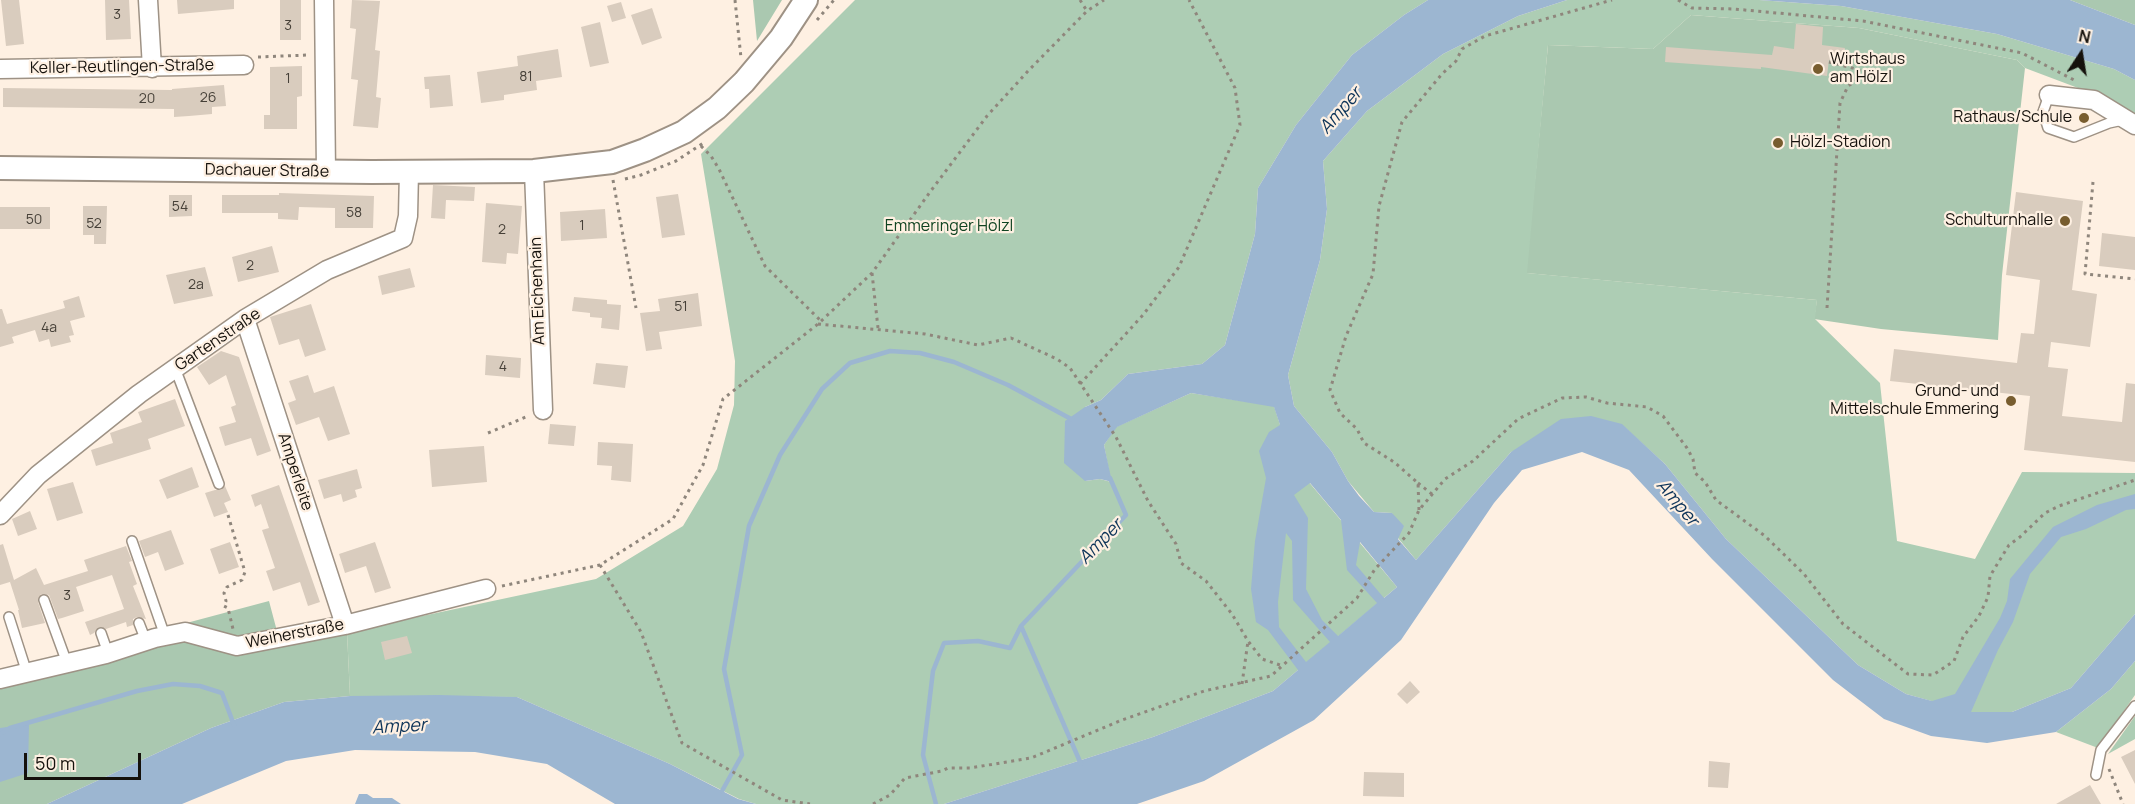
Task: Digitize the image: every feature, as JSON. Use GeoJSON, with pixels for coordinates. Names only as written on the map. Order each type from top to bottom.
{"type":"FeatureCollection","features":[{"type":"Feature","properties":{"kind":"street"},"geometry":{"type":"LineString","coordinates":[[147,0],[152,68]]}},
{"type":"Feature","properties":{"kind":"street"},"geometry":{"type":"LineString","coordinates":[[324,0],[326,171]]}},
{"type":"Feature","properties":{"kind":"street","name":"Dachauer Straße"},"geometry":{"type":"LineString","coordinates":[[0,168],[534,171],[612,162],[684,132],[717,108],[744,82],[781,38],[806,0]]}},
{"type":"Feature","properties":{"kind":"street","name":"Keller-Reutlingen-Straße"},"geometry":{"type":"LineString","coordinates":[[0,69],[244,65]]}},
{"type":"Feature","properties":{"kind":"street"},"geometry":{"type":"LineString","coordinates":[[2049,95],[2094,100],[2130,122]]}},
{"type":"Feature","properties":{"kind":"street","name":"Gartenstraße"},"geometry":{"type":"LineString","coordinates":[[0,515],[38,474],[139,394],[245,319],[327,270],[403,238],[408,216],[409,171]]}},
{"type":"Feature","properties":{"kind":"street","name":"Am Eichenhain"},"geometry":{"type":"LineString","coordinates":[[534,171],[543,410]]}},
{"type":"Feature","properties":{"kind":"street","name":"Amperleite"},"geometry":{"type":"LineString","coordinates":[[245,319],[345,625]]}},
{"type":"Feature","properties":{"kind":"street","name":"Weiherstraße"},"geometry":{"type":"LineString","coordinates":[[0,679],[108,653],[146,640],[185,632],[237,646],[345,625],[486,589]]}},
{"type":"Feature","properties":{"kind":"lane"},"geometry":{"type":"LineString","coordinates":[[2049,95],[2043,112],[2048,128],[2074,137],[2109,123],[2130,122]]}},
{"type":"Feature","properties":{"kind":"lane"},"geometry":{"type":"LineString","coordinates":[[175,368],[204,458],[219,484]]}},
{"type":"Feature","properties":{"kind":"lane"},"geometry":{"type":"LineString","coordinates":[[132,541],[165,636]]}},
{"type":"Feature","properties":{"kind":"lane"},"geometry":{"type":"LineString","coordinates":[[44,600],[67,663]]}},
{"type":"Feature","properties":{"kind":"lane"},"geometry":{"type":"LineString","coordinates":[[9,617],[27,673]]}},
{"type":"Feature","properties":{"kind":"lane"},"geometry":{"type":"LineString","coordinates":[[139,623],[146,640]]}},
{"type":"Feature","properties":{"kind":"lane"},"geometry":{"type":"LineString","coordinates":[[101,633],[108,653]]}},
{"type":"Feature","properties":{"kind":"lane"},"geometry":{"type":"LineString","coordinates":[[2096,775],[2101,750],[2135,706]]}},
{"type":"Feature","properties":{"kind":"path"},"geometry":{"type":"LineString","coordinates":[[735,0],[744,82]]}},
{"type":"Feature","properties":{"kind":"path"},"geometry":{"type":"LineString","coordinates":[[1080,0],[1088,11]]}},
{"type":"Feature","properties":{"kind":"path"},"geometry":{"type":"LineString","coordinates":[[486,589],[600,565],[673,519],[703,465],[723,399],[819,322],[872,273],[987,116],[1088,11],[1104,0]]}},
{"type":"Feature","properties":{"kind":"path"},"geometry":{"type":"LineString","coordinates":[[1080,384],[1143,315],[1179,267],[1240,125],[1234,88],[1189,0]]}},
{"type":"Feature","properties":{"kind":"path"},"geometry":{"type":"LineString","coordinates":[[1433,495],[1394,462],[1364,443],[1357,429],[1340,413],[1330,390],[1346,336],[1373,274],[1379,206],[1402,122],[1456,61],[1462,49],[1485,36],[1612,0]]}},
{"type":"Feature","properties":{"kind":"path"},"geometry":{"type":"LineString","coordinates":[[1678,0],[1692,8],[1734,9],[1863,21],[2022,53],[2091,89],[2094,100]]}},
{"type":"Feature","properties":{"kind":"path"},"geometry":{"type":"LineString","coordinates":[[244,65],[260,56],[325,54]]}},
{"type":"Feature","properties":{"kind":"path"},"geometry":{"type":"LineString","coordinates":[[1827,309],[1840,103],[1848,86],[1867,74],[1829,62]]}},
{"type":"Feature","properties":{"kind":"path"},"geometry":{"type":"LineString","coordinates":[[701,146],[719,169],[765,266],[819,322],[925,334],[978,345],[1011,338],[1057,359],[1070,368],[1116,437],[1148,501],[1176,544],[1181,563],[1206,581],[1232,614],[1262,659],[1284,666]]}},
{"type":"Feature","properties":{"kind":"path"},"geometry":{"type":"LineString","coordinates":[[612,162],[636,308]]}},
{"type":"Feature","properties":{"kind":"path"},"geometry":{"type":"LineString","coordinates":[[2094,182],[2085,274],[2135,279]]}},
{"type":"Feature","properties":{"kind":"path"},"geometry":{"type":"LineString","coordinates":[[872,273],[878,329]]}},
{"type":"Feature","properties":{"kind":"path"},"geometry":{"type":"LineString","coordinates":[[873,804],[890,795],[905,778],[948,768],[970,768],[1031,758],[1122,720],[1204,691],[1271,676],[1357,598],[1375,569],[1408,533],[1419,510],[1444,479],[1473,461],[1518,419],[1562,398],[1586,397],[1607,403],[1647,407],[1663,416],[1687,448],[1693,459],[1695,473],[1705,482],[1716,500],[1765,536],[1804,574],[1843,624],[1908,674],[1933,675],[1954,661],[1963,637],[1988,597],[1990,576],[2009,545],[2045,513],[2135,480]]}},
{"type":"Feature","properties":{"kind":"path"},"geometry":{"type":"LineString","coordinates":[[488,433],[543,410]]}},
{"type":"Feature","properties":{"kind":"path"},"geometry":{"type":"LineString","coordinates":[[1418,483],[1419,510]]}},
{"type":"Feature","properties":{"kind":"path"},"geometry":{"type":"LineString","coordinates":[[228,515],[245,572],[242,580],[225,589],[224,606],[229,611]]}},
{"type":"Feature","properties":{"kind":"path"},"geometry":{"type":"LineString","coordinates":[[600,565],[641,632],[682,743],[782,800],[810,804]]}},
{"type":"Feature","properties":{"kind":"path"},"geometry":{"type":"LineString","coordinates":[[1242,684],[1248,641]]}},
{"type":"Feature","properties":{"kind":"path"},"geometry":{"type":"LineString","coordinates":[[2101,750],[2123,804]]}},
{"type":"Feature","properties":{"kind":"green space"},"geometry":{"type":"Polygon","coordinates":[[[753,0],[782,0],[757,41],[753,0]]]}},
{"type":"Feature","properties":{"kind":"green space","name":"Emmeringer Hölzl"},"geometry":{"type":"Polygon","coordinates":[[[855,0],[1428,0],[1404,15],[1352,55],[1296,125],[1258,188],[1255,234],[1225,345],[1202,364],[1128,374],[1101,400],[1085,407],[1085,481],[1100,479],[1111,482],[1104,445],[1116,427],[1191,393],[1274,406],[1292,462],[1397,587],[1273,691],[1153,737],[944,804],[756,804],[739,799],[670,764],[517,697],[350,696],[347,632],[596,579],[683,526],[717,469],[734,405],[735,361],[701,154],[855,0]]]}},
{"type":"Feature","properties":{"kind":"green space"},"geometry":{"type":"Polygon","coordinates":[[[1567,0],[1759,0],[1841,6],[1997,34],[2114,69],[2135,80],[2135,115],[2086,91],[2025,68],[2017,60],[1859,28],[1691,15],[1653,49],[1548,45],[1527,273],[1817,300],[1815,319],[1880,383],[1897,541],[1975,559],[2022,472],[2135,473],[2135,614],[2071,688],[2012,712],[1971,712],[1906,694],[1858,665],[1726,539],[1665,464],[1622,425],[1511,452],[1416,560],[1398,538],[1392,513],[1374,512],[1348,481],[1332,452],[1294,406],[1288,375],[1320,260],[1327,209],[1323,161],[1367,111],[1443,54],[1518,16],[1567,0]]]}},
{"type":"Feature","properties":{"kind":"green space"},"geometry":{"type":"Polygon","coordinates":[[[2070,0],[2135,0],[2135,25],[2070,0]]]}},
{"type":"Feature","properties":{"kind":"green space","name":"Hölzl-Stadion"},"geometry":{"type":"Polygon","coordinates":[[[1691,15],[1859,28],[2017,60],[2025,68],[2002,275],[1998,340],[1881,329],[1814,319],[1817,300],[1526,273],[1548,45],[1653,49],[1691,15]]]}},
{"type":"Feature","properties":{"kind":"green space"},"geometry":{"type":"Polygon","coordinates":[[[269,601],[278,635],[239,639],[179,625],[269,601]]]}},
{"type":"Feature","properties":{"kind":"green space"},"geometry":{"type":"Polygon","coordinates":[[[347,632],[350,696],[284,702],[211,728],[47,804],[0,804],[0,680],[181,639],[347,632]]]}},
{"type":"Feature","properties":{"kind":"green space"},"geometry":{"type":"Polygon","coordinates":[[[2135,661],[2135,695],[2098,748],[2056,732],[2111,689],[2135,661]]]}},
{"type":"Feature","properties":{"kind":"green space"},"geometry":{"type":"Polygon","coordinates":[[[2135,716],[2135,739],[2108,754],[2135,716]]]}},
{"type":"Feature","properties":{"kind":"water"},"geometry":{"type":"Polygon","coordinates":[[[1428,0],[1567,0],[1518,16],[1443,54],[1367,111],[1323,161],[1327,209],[1320,260],[1288,375],[1294,406],[1332,452],[1359,496],[1374,512],[1392,513],[1404,526],[1398,539],[1416,560],[1511,452],[1561,419],[1591,416],[1622,424],[1665,464],[1726,539],[1858,665],[1906,694],[1932,701],[1955,694],[2000,618],[2007,601],[2010,579],[2053,527],[2097,505],[2135,494],[2135,509],[2126,510],[2086,529],[2061,537],[2030,574],[2013,622],[1971,712],[2012,712],[2071,688],[2135,614],[2135,661],[2111,689],[2056,732],[1987,743],[1931,736],[1884,719],[1833,680],[1712,559],[1629,470],[1582,452],[1522,470],[1494,503],[1401,640],[1314,720],[1204,781],[1137,804],[944,804],[1153,737],[1273,691],[1298,670],[1268,630],[1256,622],[1251,589],[1255,541],[1266,478],[1259,451],[1269,432],[1280,425],[1274,407],[1191,393],[1117,427],[1104,445],[1112,482],[1100,479],[1085,481],[1064,463],[1065,421],[1085,407],[1101,400],[1128,374],[1202,364],[1225,345],[1255,234],[1258,188],[1296,125],[1352,55],[1404,15],[1428,0]],[[1310,483],[1294,495],[1308,518],[1306,589],[1322,620],[1338,636],[1377,603],[1347,570],[1341,520],[1310,483]],[[1286,533],[1278,602],[1279,627],[1306,662],[1330,642],[1293,600],[1292,541],[1286,533]],[[1360,542],[1356,565],[1384,598],[1397,587],[1360,542]]]}},
{"type":"Feature","properties":{"kind":"water"},"geometry":{"type":"Polygon","coordinates":[[[1759,0],[2070,0],[2135,25],[2135,80],[2114,69],[1997,34],[1841,6],[1759,0]]]}},
{"type":"Feature","properties":{"kind":"water"},"geometry":{"type":"Polygon","coordinates":[[[350,696],[517,697],[670,764],[738,799],[756,804],[615,804],[547,764],[475,752],[355,750],[286,761],[182,804],[47,804],[211,728],[284,702],[350,696]]]}},
{"type":"Feature","properties":{"kind":"water"},"geometry":{"type":"Polygon","coordinates":[[[29,724],[28,773],[0,782],[0,728],[29,724]]]}},
{"type":"Feature","properties":{"kind":"water"},"geometry":{"type":"Polygon","coordinates":[[[359,794],[367,794],[373,798],[392,798],[401,804],[355,804],[359,794]]]}},
{"type":"Feature","properties":{"kind":"building"},"geometry":{"type":"Polygon","coordinates":[[[1,0],[19,0],[24,44],[6,46],[1,0]]]}},
{"type":"Feature","properties":{"kind":"building"},"geometry":{"type":"Polygon","coordinates":[[[105,0],[129,0],[131,39],[106,40],[105,0]]]}},
{"type":"Feature","properties":{"kind":"building"},"geometry":{"type":"Polygon","coordinates":[[[177,0],[234,0],[234,9],[178,14],[177,0]]]}},
{"type":"Feature","properties":{"kind":"building"},"geometry":{"type":"Polygon","coordinates":[[[280,0],[301,0],[301,40],[280,40],[280,0]]]}},
{"type":"Feature","properties":{"kind":"building"},"geometry":{"type":"Polygon","coordinates":[[[352,0],[380,1],[375,50],[380,51],[376,97],[381,98],[378,128],[353,126],[358,80],[351,79],[356,29],[350,28],[352,0]]]}},
{"type":"Feature","properties":{"kind":"building"},"geometry":{"type":"Polygon","coordinates":[[[621,2],[626,18],[612,22],[607,6],[621,2]]]}},
{"type":"Feature","properties":{"kind":"building"},"geometry":{"type":"Polygon","coordinates":[[[652,8],[662,38],[642,45],[631,15],[652,8]]]}},
{"type":"Feature","properties":{"kind":"building"},"geometry":{"type":"Polygon","coordinates":[[[600,22],[609,63],[590,67],[581,27],[600,22]]]}},
{"type":"Feature","properties":{"kind":"building"},"geometry":{"type":"Polygon","coordinates":[[[1796,24],[1823,27],[1822,45],[1845,48],[1843,62],[1829,60],[1827,76],[1761,67],[1761,69],[1665,62],[1666,47],[1772,55],[1774,46],[1794,49],[1796,24]]]}},
{"type":"Feature","properties":{"kind":"building"},"geometry":{"type":"Polygon","coordinates":[[[558,49],[562,77],[536,81],[537,90],[504,95],[504,100],[481,103],[477,72],[518,66],[517,56],[558,49]]]}},
{"type":"Feature","properties":{"kind":"building"},"geometry":{"type":"Polygon","coordinates":[[[302,66],[302,96],[297,97],[297,129],[264,129],[264,115],[270,115],[270,67],[302,66]]]}},
{"type":"Feature","properties":{"kind":"building"},"geometry":{"type":"Polygon","coordinates":[[[450,75],[453,106],[430,108],[429,89],[425,89],[424,77],[450,75]]]}},
{"type":"Feature","properties":{"kind":"building"},"geometry":{"type":"Polygon","coordinates":[[[224,85],[226,106],[212,107],[212,114],[174,117],[174,109],[3,107],[3,88],[172,90],[224,85]]]}},
{"type":"Feature","properties":{"kind":"building"},"geometry":{"type":"Polygon","coordinates":[[[433,185],[475,187],[474,201],[446,200],[445,219],[431,218],[433,185]]]}},
{"type":"Feature","properties":{"kind":"building"},"geometry":{"type":"Polygon","coordinates":[[[2016,192],[2083,201],[2072,290],[2097,294],[2090,347],[2051,342],[2048,367],[2068,369],[2062,416],[2122,422],[2126,383],[2135,384],[2135,462],[2024,450],[2030,396],[1890,381],[1894,349],[2017,363],[2021,333],[2034,334],[2040,280],[2006,275],[2016,192]]]}},
{"type":"Feature","properties":{"kind":"building"},"geometry":{"type":"Polygon","coordinates":[[[279,193],[374,196],[373,228],[335,228],[335,208],[299,207],[298,220],[278,219],[278,213],[222,213],[222,195],[279,195],[279,193]]]}},
{"type":"Feature","properties":{"kind":"building"},"geometry":{"type":"Polygon","coordinates":[[[678,194],[685,235],[662,238],[656,197],[678,194]]]}},
{"type":"Feature","properties":{"kind":"building"},"geometry":{"type":"Polygon","coordinates":[[[169,195],[192,195],[192,216],[169,217],[169,195]]]}},
{"type":"Feature","properties":{"kind":"building"},"geometry":{"type":"Polygon","coordinates":[[[486,203],[522,206],[518,254],[507,253],[506,264],[482,262],[486,203]]]}},
{"type":"Feature","properties":{"kind":"building"},"geometry":{"type":"Polygon","coordinates":[[[83,206],[107,206],[106,244],[94,244],[94,235],[83,235],[83,206]]]}},
{"type":"Feature","properties":{"kind":"building"},"geometry":{"type":"Polygon","coordinates":[[[0,207],[50,207],[50,229],[0,229],[0,207]]]}},
{"type":"Feature","properties":{"kind":"building"},"geometry":{"type":"Polygon","coordinates":[[[605,209],[607,238],[561,241],[560,212],[605,209]]]}},
{"type":"Feature","properties":{"kind":"building"},"geometry":{"type":"Polygon","coordinates":[[[2102,233],[2135,237],[2135,270],[2099,266],[2102,233]]]}},
{"type":"Feature","properties":{"kind":"building"},"geometry":{"type":"Polygon","coordinates":[[[272,246],[279,272],[238,282],[232,257],[272,246]]]}},
{"type":"Feature","properties":{"kind":"building"},"geometry":{"type":"Polygon","coordinates":[[[205,267],[213,296],[174,304],[166,275],[205,267]]]}},
{"type":"Feature","properties":{"kind":"building"},"geometry":{"type":"Polygon","coordinates":[[[410,268],[415,287],[382,295],[378,276],[410,268]]]}},
{"type":"Feature","properties":{"kind":"building"},"geometry":{"type":"Polygon","coordinates":[[[698,293],[702,326],[659,332],[662,349],[646,351],[640,313],[660,311],[658,299],[698,293]]]}},
{"type":"Feature","properties":{"kind":"building"},"geometry":{"type":"Polygon","coordinates":[[[79,296],[85,317],[70,321],[74,335],[69,336],[71,342],[51,347],[49,339],[39,342],[35,330],[12,337],[14,343],[0,347],[0,309],[2,309],[7,324],[65,308],[63,301],[79,296]]]}},
{"type":"Feature","properties":{"kind":"building"},"geometry":{"type":"Polygon","coordinates":[[[574,297],[607,300],[607,304],[621,305],[619,330],[601,328],[602,318],[590,317],[590,313],[572,311],[574,297]]]}},
{"type":"Feature","properties":{"kind":"building"},"geometry":{"type":"Polygon","coordinates":[[[311,304],[326,350],[305,357],[299,339],[279,345],[270,317],[311,304]]]}},
{"type":"Feature","properties":{"kind":"building"},"geometry":{"type":"Polygon","coordinates":[[[221,351],[239,357],[271,451],[257,456],[251,438],[225,446],[219,427],[236,422],[231,407],[236,405],[226,375],[209,385],[197,367],[221,351]]]}},
{"type":"Feature","properties":{"kind":"building"},"geometry":{"type":"Polygon","coordinates":[[[486,355],[521,358],[520,378],[485,375],[486,355]]]}},
{"type":"Feature","properties":{"kind":"building"},"geometry":{"type":"Polygon","coordinates":[[[596,363],[628,366],[625,388],[593,384],[596,363]]]}},
{"type":"Feature","properties":{"kind":"building"},"geometry":{"type":"Polygon","coordinates":[[[308,375],[314,393],[334,386],[350,434],[328,441],[319,417],[296,425],[288,403],[296,400],[289,381],[308,375]]]}},
{"type":"Feature","properties":{"kind":"building"},"geometry":{"type":"Polygon","coordinates":[[[175,399],[185,426],[148,439],[151,449],[96,466],[91,450],[113,443],[110,433],[142,422],[138,412],[175,399]]]}},
{"type":"Feature","properties":{"kind":"building"},"geometry":{"type":"Polygon","coordinates":[[[550,424],[576,426],[574,446],[548,444],[550,424]]]}},
{"type":"Feature","properties":{"kind":"building"},"geometry":{"type":"Polygon","coordinates":[[[598,442],[633,444],[631,482],[611,480],[612,466],[597,465],[598,442]]]}},
{"type":"Feature","properties":{"kind":"building"},"geometry":{"type":"Polygon","coordinates":[[[484,446],[487,482],[432,487],[429,450],[484,446]]]}},
{"type":"Feature","properties":{"kind":"building"},"geometry":{"type":"Polygon","coordinates":[[[192,467],[199,487],[167,499],[159,480],[192,467]]]}},
{"type":"Feature","properties":{"kind":"building"},"geometry":{"type":"Polygon","coordinates":[[[357,469],[362,488],[355,490],[357,497],[343,502],[341,494],[324,499],[318,480],[357,469]]]}},
{"type":"Feature","properties":{"kind":"building"},"geometry":{"type":"Polygon","coordinates":[[[73,482],[83,513],[57,521],[47,489],[73,482]]]}},
{"type":"Feature","properties":{"kind":"building"},"geometry":{"type":"Polygon","coordinates":[[[279,485],[320,602],[308,606],[300,582],[273,591],[266,571],[275,568],[262,530],[269,528],[261,504],[255,507],[251,495],[279,485]]]}},
{"type":"Feature","properties":{"kind":"building"},"geometry":{"type":"Polygon","coordinates":[[[225,486],[231,500],[224,503],[228,512],[214,517],[205,493],[221,490],[225,486]]]}},
{"type":"Feature","properties":{"kind":"building"},"geometry":{"type":"Polygon","coordinates":[[[30,511],[37,529],[18,536],[12,519],[30,511]]]}},
{"type":"Feature","properties":{"kind":"building"},"geometry":{"type":"Polygon","coordinates":[[[171,530],[184,564],[165,571],[158,552],[145,557],[139,541],[171,530]]]}},
{"type":"Feature","properties":{"kind":"building"},"geometry":{"type":"Polygon","coordinates":[[[230,542],[239,567],[219,574],[210,549],[230,542]]]}},
{"type":"Feature","properties":{"kind":"building"},"geometry":{"type":"Polygon","coordinates":[[[375,542],[391,588],[375,593],[366,566],[345,573],[339,554],[375,542]]]}},
{"type":"Feature","properties":{"kind":"building"},"geometry":{"type":"Polygon","coordinates":[[[3,544],[14,580],[36,568],[44,585],[88,571],[84,560],[126,546],[137,584],[133,586],[146,619],[137,617],[133,619],[133,625],[127,627],[126,622],[106,629],[99,627],[90,635],[85,622],[124,609],[112,575],[76,587],[84,611],[62,618],[58,619],[49,595],[41,594],[38,602],[45,623],[22,628],[10,582],[13,581],[0,585],[0,545],[3,544]]]}},
{"type":"Feature","properties":{"kind":"building"},"geometry":{"type":"Polygon","coordinates":[[[407,636],[412,653],[385,660],[381,642],[407,636]]]}},
{"type":"Feature","properties":{"kind":"building"},"geometry":{"type":"Polygon","coordinates":[[[1410,681],[1420,692],[1407,704],[1397,694],[1410,681]]]}},
{"type":"Feature","properties":{"kind":"building"},"geometry":{"type":"Polygon","coordinates":[[[2135,750],[2135,784],[2121,757],[2135,750]]]}},
{"type":"Feature","properties":{"kind":"building"},"geometry":{"type":"Polygon","coordinates":[[[1709,761],[1730,763],[1728,788],[1708,787],[1709,761]]]}},
{"type":"Feature","properties":{"kind":"building"},"geometry":{"type":"Polygon","coordinates":[[[1364,772],[1404,773],[1404,797],[1363,796],[1364,772]]]}},
{"type":"Feature","properties":{"kind":"building"},"geometry":{"type":"Polygon","coordinates":[[[2090,785],[2101,804],[2056,804],[2090,785]]]}},
{"type":"Feature","properties":{"kind":"waterway"},"geometry":{"type":"LineString","coordinates":[[722,791],[742,755],[724,669],[749,526],[780,455],[822,389],[850,363],[890,351],[920,353],[954,362],[1008,385],[1073,420]]}},
{"type":"Feature","properties":{"kind":"waterway"},"geometry":{"type":"LineString","coordinates":[[936,804],[923,755],[933,671],[944,643],[978,641],[1010,648],[1021,626],[1126,515],[1110,478]]}},
{"type":"Feature","properties":{"kind":"waterway","name":"Amper"},"geometry":{"type":"LineString","coordinates":[[1021,626],[1081,764]]}},
{"type":"Feature","properties":{"kind":"waterway"},"geometry":{"type":"LineString","coordinates":[[0,734],[10,728],[137,691],[173,684],[200,686],[222,693],[234,725]]}},
{"type":"Feature","properties":{"kind":"place","name":"Wirtshaus am Hölzl"},"geometry":{"type":"Point","coordinates":[1818,69]}},
{"type":"Feature","properties":{"kind":"place","name":"Rathaus/Schule"},"geometry":{"type":"Point","coordinates":[2084,118]}},
{"type":"Feature","properties":{"kind":"place","name":"Hölzl-Stadion"},"geometry":{"type":"Point","coordinates":[1778,143]}},
{"type":"Feature","properties":{"kind":"place","name":"Schulturnhalle"},"geometry":{"type":"Point","coordinates":[2065,221]}},
{"type":"Feature","properties":{"kind":"place","name":"Grund- und Mittelschule Emmering"},"geometry":{"type":"Point","coordinates":[2011,401]}}]}
